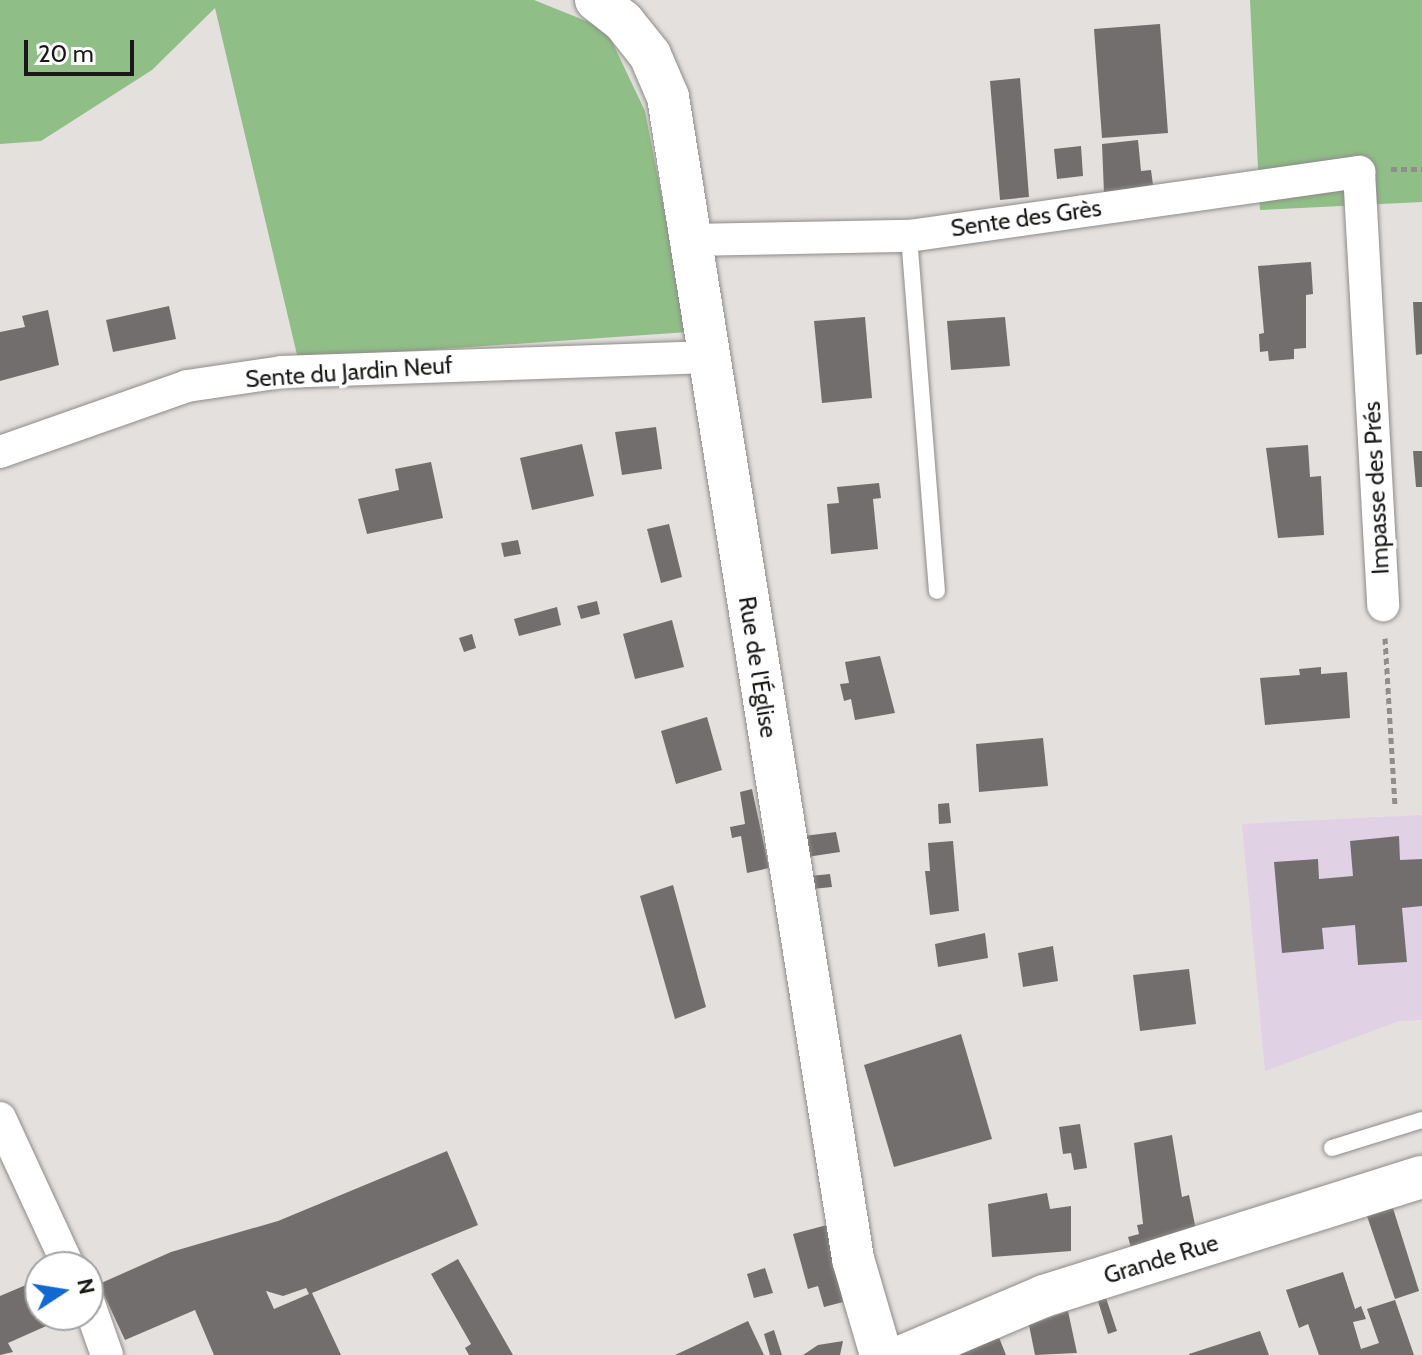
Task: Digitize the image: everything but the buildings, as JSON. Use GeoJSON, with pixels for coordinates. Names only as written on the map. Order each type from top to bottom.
{"type":"FeatureCollection","features":[{"type":"Feature","properties":{"kind":"street","name":"Rue de l'Église"},"geometry":{"type":"LineString","coordinates":[[596,0],[623,21],[650,55],[668,97],[853,1259],[881,1355]]}},
{"type":"Feature","properties":{"kind":"street","name":"Sente des Grès"},"geometry":{"type":"LineString","coordinates":[[692,240],[909,236],[1359,172]]}},
{"type":"Feature","properties":{"kind":"street","name":"Impasse des Prés"},"geometry":{"type":"LineString","coordinates":[[1359,172],[1383,605]]}},
{"type":"Feature","properties":{"kind":"street","name":"Sente du Jardin Neuf"},"geometry":{"type":"LineString","coordinates":[[0,452],[187,386],[282,372],[709,357]]}},
{"type":"Feature","properties":{"kind":"street"},"geometry":{"type":"LineString","coordinates":[[0,1118],[62,1251]]}},
{"type":"Feature","properties":{"kind":"street","name":"Grande Rue"},"geometry":{"type":"LineString","coordinates":[[905,1355],[1044,1296],[1422,1177]]}},
{"type":"Feature","properties":{"kind":"street"},"geometry":{"type":"LineString","coordinates":[[99,1331],[107,1355]]}},
{"type":"Feature","properties":{"kind":"lane"},"geometry":{"type":"LineString","coordinates":[[909,236],[937,591]]}},
{"type":"Feature","properties":{"kind":"lane"},"geometry":{"type":"LineString","coordinates":[[1332,1148],[1422,1120]]}},
{"type":"Feature","properties":{"kind":"path","name":"Impasse des Prés"},"geometry":{"type":"LineString","coordinates":[[1383,605],[1395,804]]}},
{"type":"Feature","properties":{"kind":"shaded area"},"geometry":{"type":"Polygon","coordinates":[[[1422,815],[1422,1020],[1399,1021],[1265,1071],[1242,824],[1422,815]]]}},
{"type":"Feature","properties":{"kind":"green space"},"geometry":{"type":"Polygon","coordinates":[[[0,0],[534,0],[606,29],[645,111],[688,332],[298,359],[215,8],[152,70],[41,141],[0,144],[0,0]]]}},
{"type":"Feature","properties":{"kind":"green space"},"geometry":{"type":"Polygon","coordinates":[[[1250,0],[1422,0],[1422,202],[1260,210],[1250,0]]]}}]}
